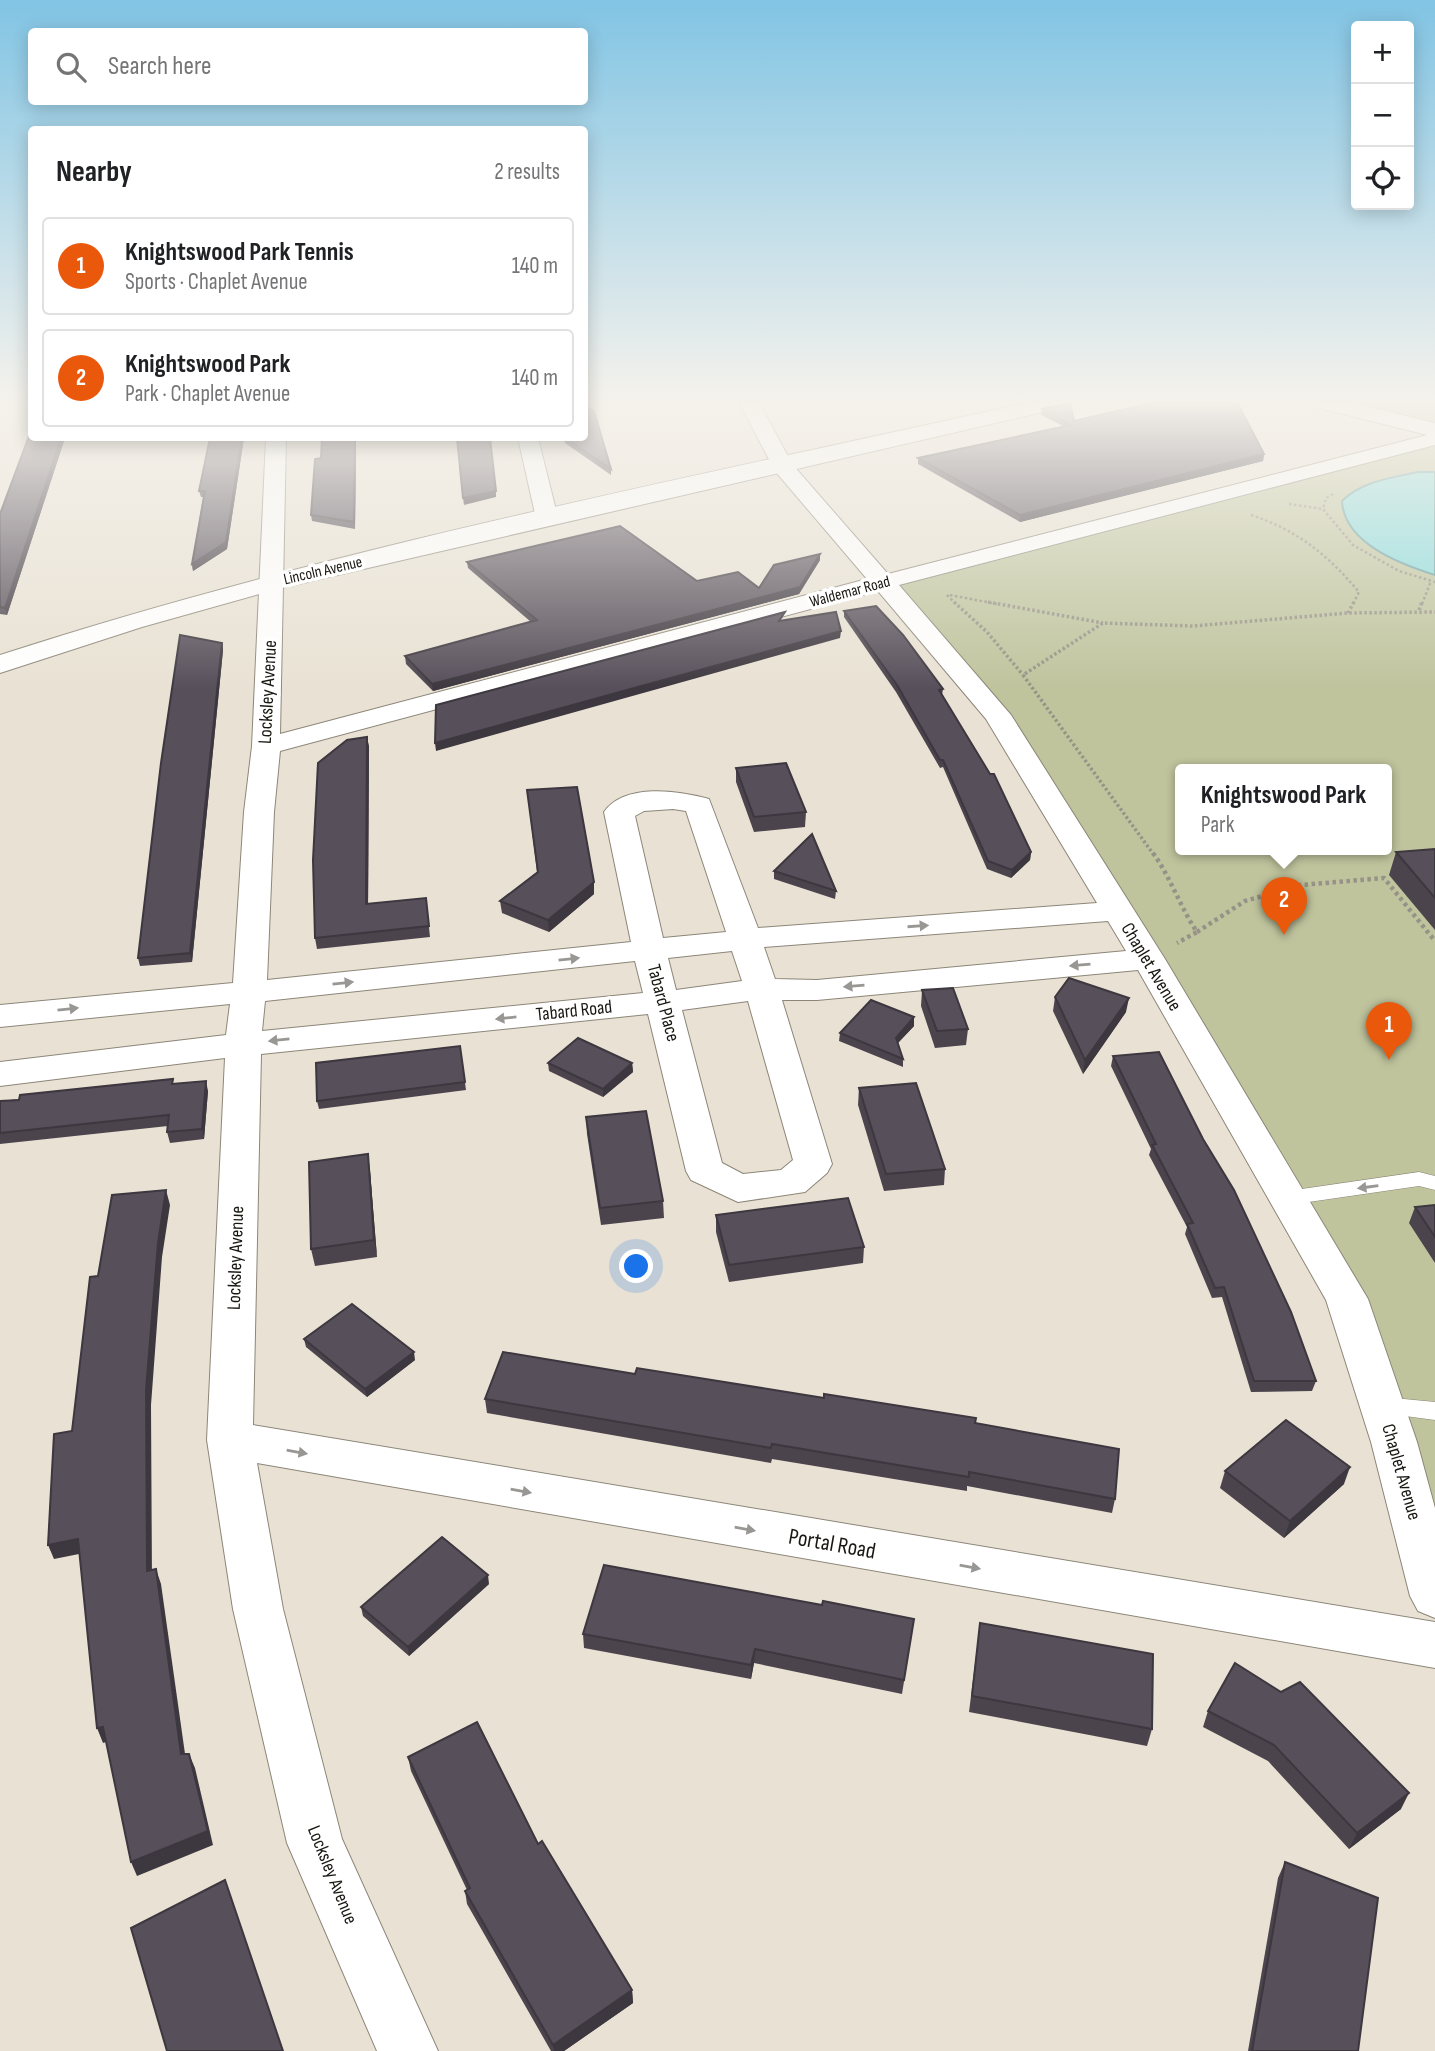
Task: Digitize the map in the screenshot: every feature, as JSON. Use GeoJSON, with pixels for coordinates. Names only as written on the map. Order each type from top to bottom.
{"type":"FeatureCollection","features":[{"type":"Feature","properties":{"kind":"street","name":"Locksley Avenue"},"geometry":{"type":"LineString","coordinates":[[274,498],[266,746],[243,1044],[230,1440],[258,1609],[315,1843],[408,2051]]}},
{"type":"Feature","properties":{"kind":"street"},"geometry":{"type":"LineString","coordinates":[[542,498],[547,517]]}},
{"type":"Feature","properties":{"kind":"street","name":"Lincoln Avenue"},"geometry":{"type":"LineString","coordinates":[[0,664],[132,621],[271,583],[636,498]]}},
{"type":"Feature","properties":{"kind":"street","name":"Chaplet Avenue"},"geometry":{"type":"LineString","coordinates":[[810,498],[997,715],[1148,959],[1347,1299],[1381,1405],[1435,1597]]}},
{"type":"Feature","properties":{"kind":"street","name":"Waldemar Road"},"geometry":{"type":"LineString","coordinates":[[266,746],[1202,498]]}},
{"type":"Feature","properties":{"kind":"street","name":"Tabard Place"},"geometry":{"type":"LineString","coordinates":[[673,800],[699,805],[762,989],[813,1164],[791,1182],[738,1188],[705,1171],[649,950],[619,812],[638,803],[673,800]]}},
{"type":"Feature","properties":{"kind":"street"},"geometry":{"type":"LineString","coordinates":[[0,1016],[744,940],[1117,911]]}},
{"type":"Feature","properties":{"kind":"street","name":"Tabard Road"},"geometry":{"type":"LineString","coordinates":[[0,1074],[243,1044],[664,1002],[762,989],[817,990],[1148,959]]}},
{"type":"Feature","properties":{"kind":"street","name":"Portal Road"},"geometry":{"type":"LineString","coordinates":[[230,1440],[1435,1645]]}},
{"type":"Feature","properties":{"kind":"lane"},"geometry":{"type":"LineString","coordinates":[[1288,1198],[1419,1179],[1435,1183]]}},
{"type":"Feature","properties":{"kind":"lane"},"geometry":{"type":"LineString","coordinates":[[1381,1405],[1435,1410]]}},
{"type":"Feature","properties":{"kind":"path"},"geometry":{"type":"LineString","coordinates":[[1326,498],[1323,509],[1353,545],[1399,571],[1433,582],[1419,610]]}},
{"type":"Feature","properties":{"kind":"path"},"geometry":{"type":"LineString","coordinates":[[1248,515],[1272,521],[1304,536],[1341,570],[1359,592],[1348,613]]}},
{"type":"Feature","properties":{"kind":"path"},"geometry":{"type":"LineString","coordinates":[[883,583],[1103,623],[1193,626],[1348,613],[1435,611]]}},
{"type":"Feature","properties":{"kind":"path"},"geometry":{"type":"LineString","coordinates":[[949,595],[1023,675],[1085,757],[1164,870],[1184,913],[1197,932]]}},
{"type":"Feature","properties":{"kind":"path"},"geometry":{"type":"LineString","coordinates":[[1023,675],[1103,623]]}},
{"type":"Feature","properties":{"kind":"path"},"geometry":{"type":"LineString","coordinates":[[1148,959],[1245,901],[1301,885],[1384,878],[1435,941]]}},
{"type":"Feature","properties":{"kind":"green space"},"geometry":{"type":"Polygon","coordinates":[[[1210,498],[1435,498],[1435,1596],[1347,1299],[997,715],[883,583],[1210,498]]]}},
{"type":"Feature","properties":{"kind":"water"},"geometry":{"type":"Polygon","coordinates":[[[1346,498],[1435,498],[1435,575],[1391,558],[1363,540],[1352,529],[1345,516],[1342,501],[1346,498]]]}},
{"type":"Feature","properties":{"kind":"building"},"geometry":{"type":"Polygon","coordinates":[[[6,498],[41,498],[5,608],[0,607],[0,514],[6,498]]]}},
{"type":"Feature","properties":{"kind":"building"},"geometry":{"type":"Polygon","coordinates":[[[204,498],[233,498],[226,542],[192,564],[204,498]]]}},
{"type":"Feature","properties":{"kind":"building"},"geometry":{"type":"Polygon","coordinates":[[[312,498],[354,498],[354,522],[311,515],[312,498]]]}},
{"type":"Feature","properties":{"kind":"building"},"geometry":{"type":"Polygon","coordinates":[[[989,498],[1089,498],[1020,515],[989,498]]]}},
{"type":"Feature","properties":{"kind":"building"},"geometry":{"type":"Polygon","coordinates":[[[620,526],[697,581],[738,572],[759,588],[774,565],[820,554],[800,587],[432,684],[405,656],[537,620],[467,562],[620,526]]]}},
{"type":"Feature","properties":{"kind":"building"},"geometry":{"type":"Polygon","coordinates":[[[876,606],[903,635],[943,689],[939,690],[990,774],[994,774],[1031,852],[1012,870],[988,861],[943,760],[940,760],[897,685],[844,611],[876,606]]]}},
{"type":"Feature","properties":{"kind":"building"},"geometry":{"type":"Polygon","coordinates":[[[785,612],[779,621],[836,612],[841,631],[435,743],[436,705],[785,612]]]}},
{"type":"Feature","properties":{"kind":"building"},"geometry":{"type":"Polygon","coordinates":[[[180,635],[222,643],[190,953],[138,958],[161,763],[180,635]]]}},
{"type":"Feature","properties":{"kind":"building"},"geometry":{"type":"Polygon","coordinates":[[[367,737],[366,904],[426,898],[429,926],[315,938],[313,860],[318,763],[347,740],[367,737]]]}},
{"type":"Feature","properties":{"kind":"building"},"geometry":{"type":"Polygon","coordinates":[[[786,763],[806,812],[754,817],[736,768],[786,763]]]}},
{"type":"Feature","properties":{"kind":"building"},"geometry":{"type":"Polygon","coordinates":[[[577,787],[594,882],[548,920],[500,901],[538,872],[527,790],[577,787]]]}},
{"type":"Feature","properties":{"kind":"building"},"geometry":{"type":"Polygon","coordinates":[[[812,834],[836,891],[774,871],[812,834]]]}},
{"type":"Feature","properties":{"kind":"building"},"geometry":{"type":"Polygon","coordinates":[[[1435,849],[1435,898],[1396,852],[1435,849]]]}},
{"type":"Feature","properties":{"kind":"building"},"geometry":{"type":"Polygon","coordinates":[[[1069,978],[1129,998],[1085,1060],[1055,997],[1069,978]]]}},
{"type":"Feature","properties":{"kind":"building"},"geometry":{"type":"Polygon","coordinates":[[[953,988],[968,1029],[937,1031],[922,990],[953,988]]]}},
{"type":"Feature","properties":{"kind":"building"},"geometry":{"type":"Polygon","coordinates":[[[871,1000],[914,1017],[896,1038],[903,1059],[840,1033],[871,1000]]]}},
{"type":"Feature","properties":{"kind":"building"},"geometry":{"type":"Polygon","coordinates":[[[578,1038],[632,1063],[603,1089],[548,1063],[578,1038]]]}},
{"type":"Feature","properties":{"kind":"building"},"geometry":{"type":"Polygon","coordinates":[[[460,1046],[465,1082],[317,1101],[316,1063],[460,1046]]]}},
{"type":"Feature","properties":{"kind":"building"},"geometry":{"type":"Polygon","coordinates":[[[1159,1052],[1203,1139],[1234,1190],[1291,1312],[1316,1381],[1254,1381],[1224,1287],[1215,1288],[1187,1224],[1193,1223],[1152,1145],[1156,1144],[1113,1056],[1159,1052]]]}},
{"type":"Feature","properties":{"kind":"building"},"geometry":{"type":"Polygon","coordinates":[[[173,1079],[172,1084],[206,1081],[202,1129],[167,1132],[169,1115],[0,1133],[0,1101],[19,1100],[20,1095],[173,1079]]]}},
{"type":"Feature","properties":{"kind":"building"},"geometry":{"type":"Polygon","coordinates":[[[916,1083],[945,1169],[886,1174],[859,1088],[916,1083]]]}},
{"type":"Feature","properties":{"kind":"building"},"geometry":{"type":"Polygon","coordinates":[[[646,1111],[663,1201],[600,1208],[586,1117],[646,1111]]]}},
{"type":"Feature","properties":{"kind":"building"},"geometry":{"type":"Polygon","coordinates":[[[368,1154],[374,1240],[311,1249],[309,1162],[368,1154]]]}},
{"type":"Feature","properties":{"kind":"building"},"geometry":{"type":"Polygon","coordinates":[[[166,1190],[158,1243],[146,1390],[147,1571],[156,1569],[181,1754],[189,1754],[208,1831],[131,1862],[103,1727],[97,1728],[78,1539],[48,1545],[54,1434],[72,1431],[90,1277],[98,1276],[112,1195],[166,1190]]]}},
{"type":"Feature","properties":{"kind":"building"},"geometry":{"type":"Polygon","coordinates":[[[848,1198],[864,1247],[729,1265],[716,1215],[848,1198]]]}},
{"type":"Feature","properties":{"kind":"building"},"geometry":{"type":"Polygon","coordinates":[[[1435,1205],[1435,1237],[1415,1207],[1435,1205]]]}},
{"type":"Feature","properties":{"kind":"building"},"geometry":{"type":"Polygon","coordinates":[[[352,1304],[414,1352],[365,1389],[304,1339],[352,1304]]]}},
{"type":"Feature","properties":{"kind":"building"},"geometry":{"type":"Polygon","coordinates":[[[503,1352],[635,1374],[637,1368],[824,1398],[824,1394],[976,1418],[975,1423],[1119,1449],[1115,1499],[969,1472],[969,1477],[772,1444],[771,1448],[485,1399],[503,1352]]]}},
{"type":"Feature","properties":{"kind":"building"},"geometry":{"type":"Polygon","coordinates":[[[1286,1420],[1350,1467],[1290,1521],[1225,1471],[1286,1420]]]}},
{"type":"Feature","properties":{"kind":"building"},"geometry":{"type":"Polygon","coordinates":[[[442,1537],[488,1575],[408,1647],[361,1607],[442,1537]]]}},
{"type":"Feature","properties":{"kind":"building"},"geometry":{"type":"Polygon","coordinates":[[[604,1565],[822,1605],[823,1601],[914,1619],[904,1680],[755,1649],[751,1665],[583,1634],[604,1565]]]}},
{"type":"Feature","properties":{"kind":"building"},"geometry":{"type":"Polygon","coordinates":[[[980,1623],[1153,1654],[1152,1729],[972,1696],[980,1623]]]}},
{"type":"Feature","properties":{"kind":"building"},"geometry":{"type":"Polygon","coordinates":[[[1235,1663],[1281,1692],[1300,1682],[1409,1793],[1357,1833],[1274,1745],[1208,1711],[1235,1663]]]}},
{"type":"Feature","properties":{"kind":"building"},"geometry":{"type":"Polygon","coordinates":[[[477,1722],[538,1844],[542,1841],[632,1990],[553,2045],[465,1891],[470,1888],[408,1757],[477,1722]]]}},
{"type":"Feature","properties":{"kind":"building"},"geometry":{"type":"Polygon","coordinates":[[[1285,1862],[1378,1898],[1358,2051],[1252,2051],[1285,1862]]]}},
{"type":"Feature","properties":{"kind":"building"},"geometry":{"type":"Polygon","coordinates":[[[225,1880],[283,2051],[167,2051],[131,1928],[225,1880]]]}},
{"type":"Feature","properties":{"kind":"place","name":"Knightswood Park"},"geometry":{"type":"Point","coordinates":[1284,935]}},
{"type":"Feature","properties":{"kind":"place","name":"Knightswood Park Tennis"},"geometry":{"type":"Point","coordinates":[1389,1060]}}]}
